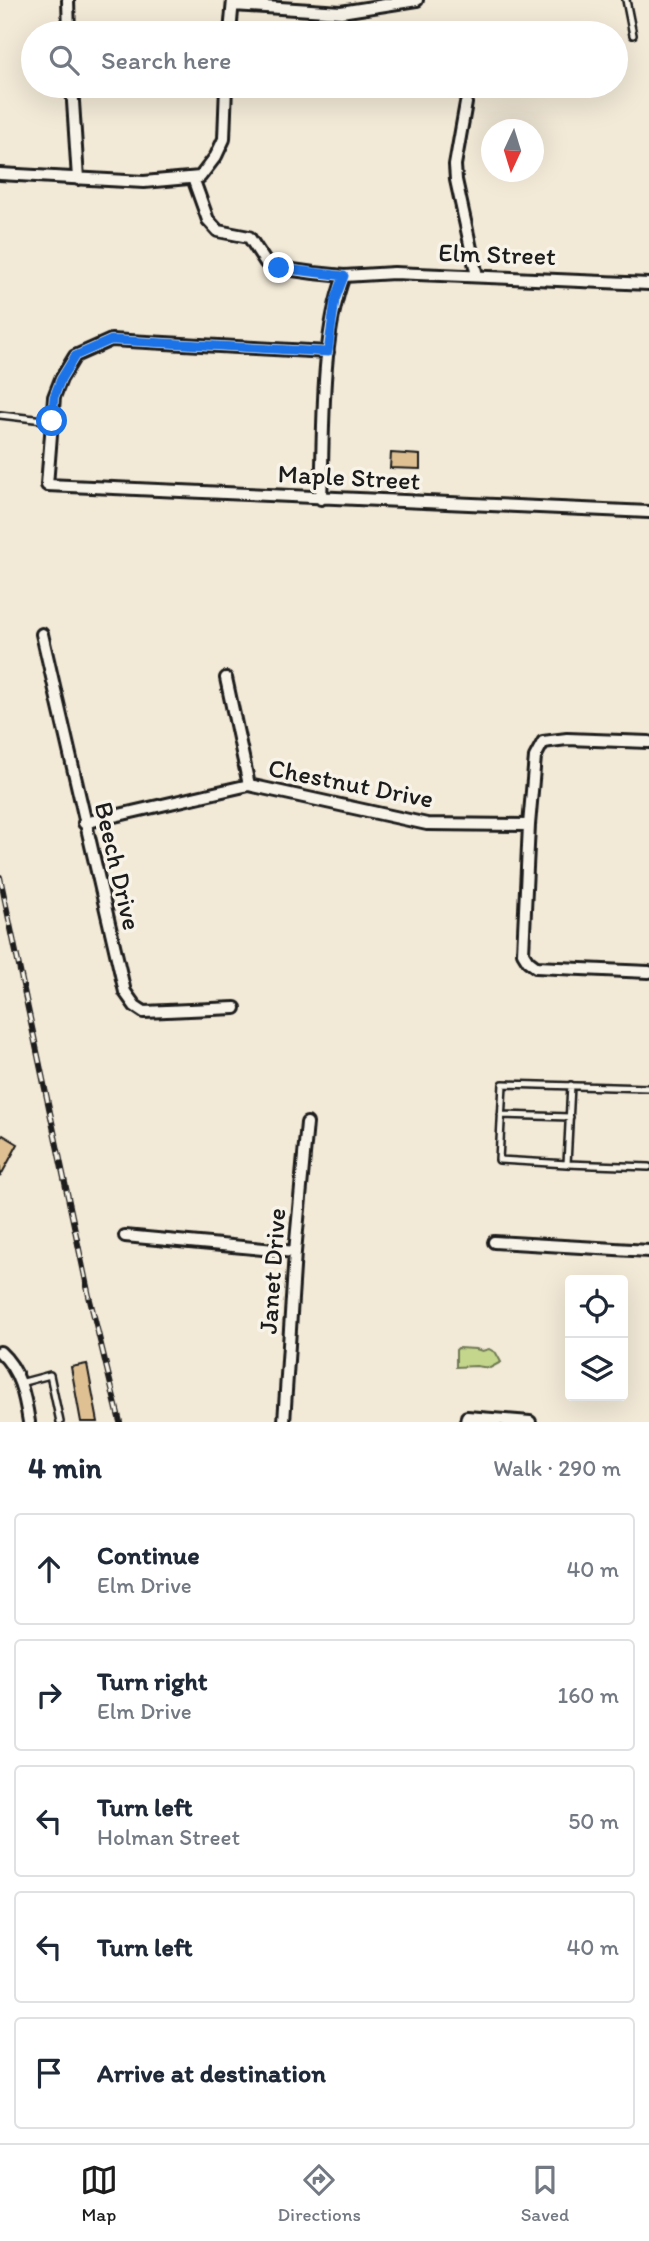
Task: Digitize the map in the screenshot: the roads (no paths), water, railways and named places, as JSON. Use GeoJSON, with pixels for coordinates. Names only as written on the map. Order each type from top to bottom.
{"type":"FeatureCollection","features":[{"type":"Feature","properties":{"kind":"street"},"geometry":{"type":"LineString","coordinates":[[68,0],[69,21]]}},
{"type":"Feature","properties":{"kind":"street"},"geometry":{"type":"LineString","coordinates":[[231,21],[233,2],[341,12],[417,0]]}},
{"type":"Feature","properties":{"kind":"street"},"geometry":{"type":"LineString","coordinates":[[73,98],[78,179]]}},
{"type":"Feature","properties":{"kind":"street"},"geometry":{"type":"LineString","coordinates":[[0,174],[144,182],[196,177],[216,156],[224,139],[226,98]]}},
{"type":"Feature","properties":{"kind":"street"},"geometry":{"type":"LineString","coordinates":[[466,103],[455,165],[477,276]]}},
{"type":"Feature","properties":{"kind":"street","name":"Elm Street"},"geometry":{"type":"LineString","coordinates":[[196,177],[208,220],[218,231],[249,237],[266,263],[279,268],[344,276],[394,273],[649,284]]}},
{"type":"Feature","properties":{"kind":"street"},"geometry":{"type":"LineString","coordinates":[[321,499],[328,352],[335,300],[344,276]]}},
{"type":"Feature","properties":{"kind":"street"},"geometry":{"type":"LineString","coordinates":[[52,421],[54,397],[75,356],[111,340],[328,352]]}},
{"type":"Feature","properties":{"kind":"street","name":"Maple Street"},"geometry":{"type":"LineString","coordinates":[[52,421],[47,485],[649,512]]}},
{"type":"Feature","properties":{"kind":"street","name":"Beech Drive"},"geometry":{"type":"LineString","coordinates":[[42,634],[125,992],[135,1006],[144,1012],[234,1008]]}},
{"type":"Feature","properties":{"kind":"street"},"geometry":{"type":"LineString","coordinates":[[226,678],[249,786]]}},
{"type":"Feature","properties":{"kind":"street"},"geometry":{"type":"LineString","coordinates":[[649,742],[567,739],[543,742],[535,757],[523,953],[536,967],[649,971]]}},
{"type":"Feature","properties":{"kind":"street","name":"Chestnut Drive"},"geometry":{"type":"LineString","coordinates":[[84,823],[249,786],[427,824],[529,825]]}},
{"type":"Feature","properties":{"kind":"street","name":"Janet Drive"},"geometry":{"type":"LineString","coordinates":[[284,1422],[307,1123]]}},
{"type":"Feature","properties":{"kind":"street"},"geometry":{"type":"LineString","coordinates":[[125,1236],[295,1252]]}},
{"type":"Feature","properties":{"kind":"street"},"geometry":{"type":"LineString","coordinates":[[494,1242],[649,1251]]}},
{"type":"Feature","properties":{"kind":"street"},"geometry":{"type":"LineString","coordinates":[[0,1352],[16,1371],[29,1422]]}},
{"type":"Feature","properties":{"kind":"street"},"geometry":{"type":"LineString","coordinates":[[466,1422],[467,1417],[530,1422]]}},
{"type":"Feature","properties":{"kind":"lane"},"geometry":{"type":"LineString","coordinates":[[626,0],[633,35]]}},
{"type":"Feature","properties":{"kind":"lane"},"geometry":{"type":"LineString","coordinates":[[0,415],[52,421]]}},
{"type":"Feature","properties":{"kind":"lane"},"geometry":{"type":"LineString","coordinates":[[649,1088],[503,1084],[499,1160],[649,1167]]}},
{"type":"Feature","properties":{"kind":"lane"},"geometry":{"type":"LineString","coordinates":[[567,1164],[571,1085]]}},
{"type":"Feature","properties":{"kind":"lane"},"geometry":{"type":"LineString","coordinates":[[501,1115],[569,1117]]}},
{"type":"Feature","properties":{"kind":"lane"},"geometry":{"type":"LineString","coordinates":[[20,1383],[50,1375],[60,1422]]}},
{"type":"Feature","properties":{"kind":"railway"},"geometry":{"type":"LineString","coordinates":[[0,877],[89,1296],[120,1422]]}}]}
